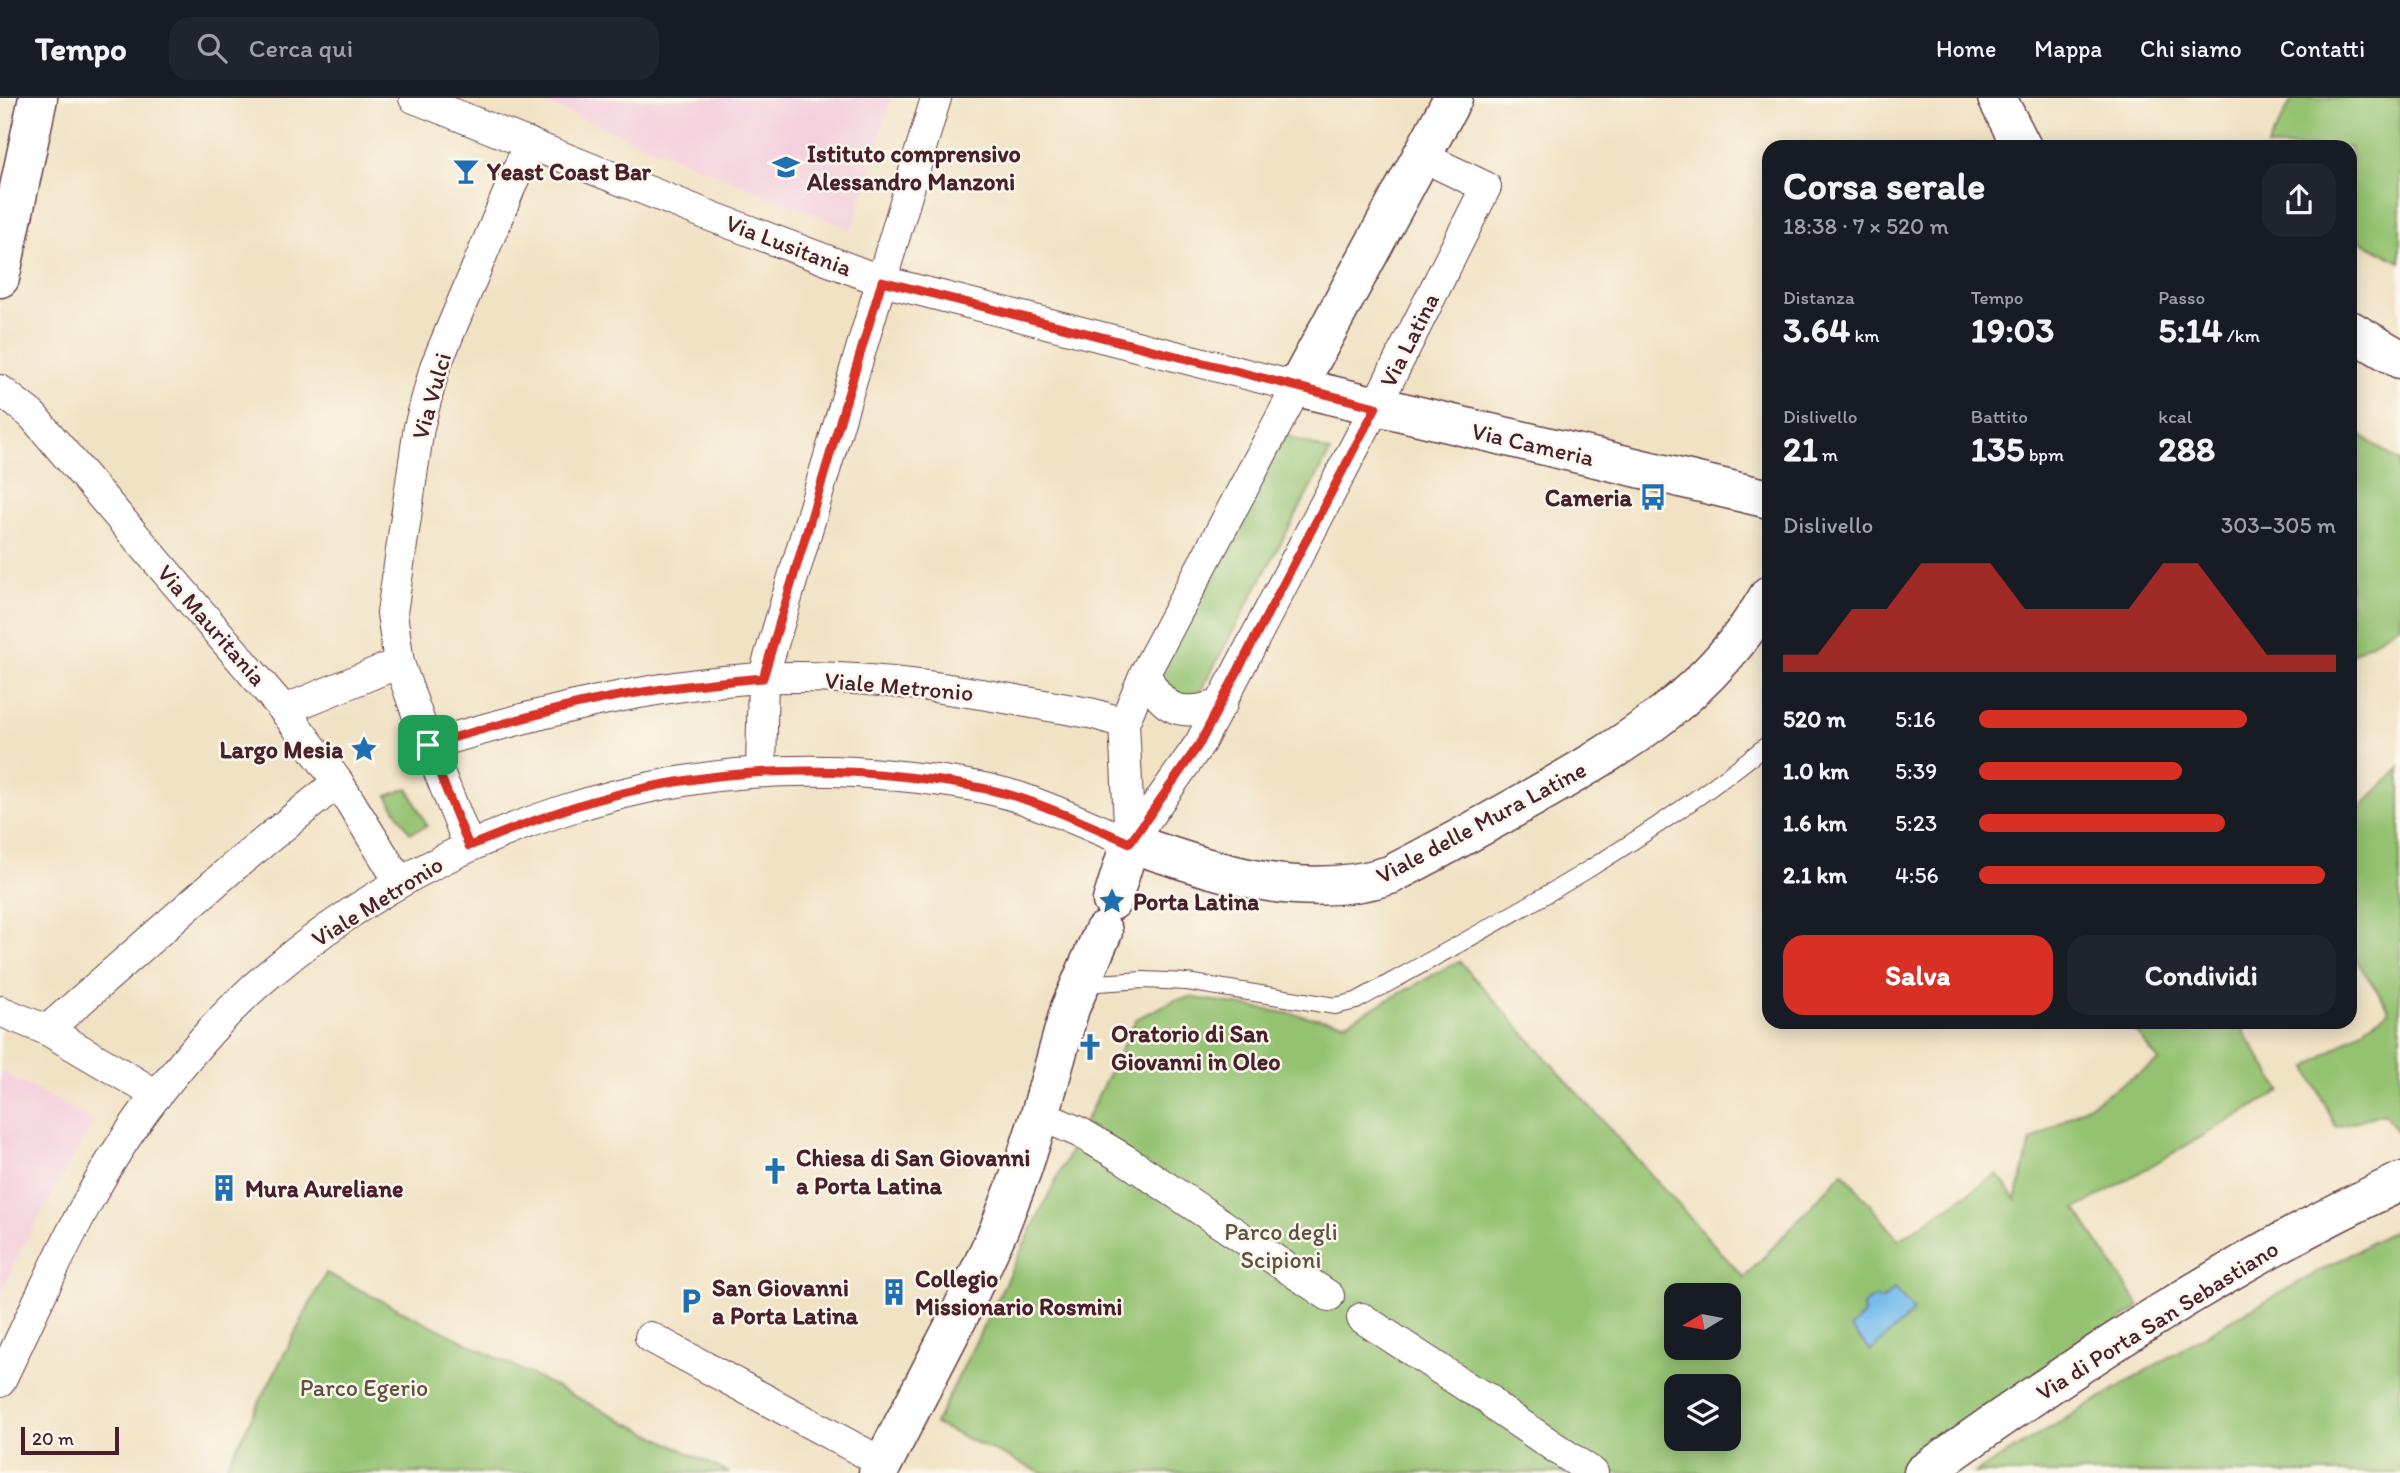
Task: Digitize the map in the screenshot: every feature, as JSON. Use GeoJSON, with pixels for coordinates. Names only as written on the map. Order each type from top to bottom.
{"type":"FeatureCollection","features":[{"type":"Feature","properties":{"kind":"street"},"geometry":{"type":"LineString","coordinates":[[0,278],[38,98]]}},
{"type":"Feature","properties":{"kind":"street","name":"Via Lusitania"},"geometry":{"type":"LineString","coordinates":[[414,98],[882,281],[1297,387]]}},
{"type":"Feature","properties":{"kind":"street"},"geometry":{"type":"LineString","coordinates":[[761,771],[763,678],[936,98]]}},
{"type":"Feature","properties":{"kind":"street"},"geometry":{"type":"LineString","coordinates":[[650,1337],[880,1468],[960,1314],[999,1229],[1040,1115],[1070,1008],[1107,916],[1130,843],[1124,723],[1144,673],[1453,98]]}},
{"type":"Feature","properties":{"kind":"street"},"geometry":{"type":"LineString","coordinates":[[1997,98],[2018,140]]}},
{"type":"Feature","properties":{"kind":"street","name":"Via Vulci"},"geometry":{"type":"LineString","coordinates":[[399,663],[392,613],[419,427],[435,367],[529,143]]}},
{"type":"Feature","properties":{"kind":"street","name":"Via Latina"},"geometry":{"type":"LineString","coordinates":[[1130,843],[1200,743],[1222,704],[1486,187],[1423,158]]}},
{"type":"Feature","properties":{"kind":"street"},"geometry":{"type":"LineString","coordinates":[[2357,334],[2400,359]]}},
{"type":"Feature","properties":{"kind":"street","name":"Via Cameria"},"geometry":{"type":"LineString","coordinates":[[1297,387],[1762,497]]}},
{"type":"Feature","properties":{"kind":"street","name":"Via Mauritania"},"geometry":{"type":"LineString","coordinates":[[0,390],[32,415],[284,710],[338,782],[400,881]]}},
{"type":"Feature","properties":{"kind":"street","name":"Viale delle Mura Latine"},"geometry":{"type":"LineString","coordinates":[[1130,843],[1222,873],[1260,882],[1345,885],[1390,875],[1607,755],[1666,712],[1717,668],[1747,631],[1762,606]]}},
{"type":"Feature","properties":{"kind":"street"},"geometry":{"type":"LineString","coordinates":[[284,710],[399,663],[428,745],[469,846]]}},
{"type":"Feature","properties":{"kind":"street"},"geometry":{"type":"LineString","coordinates":[[1144,673],[1155,693],[1173,708],[1197,710],[1222,704]]}},
{"type":"Feature","properties":{"kind":"street","name":"Viale Metronio"},"geometry":{"type":"LineString","coordinates":[[428,745],[509,721],[594,701],[685,685],[763,678],[839,678],[910,683],[1080,711],[1124,723]]}},
{"type":"Feature","properties":{"kind":"street","name":"Viale Metronio"},"geometry":{"type":"LineString","coordinates":[[0,1382],[78,1220],[122,1144],[157,1095],[237,1004],[265,977],[303,947],[400,881],[469,846],[552,814],[601,799],[679,781],[761,771],[811,769],[865,772],[978,787],[1017,797],[1130,843]]}},
{"type":"Feature","properties":{"kind":"street"},"geometry":{"type":"LineString","coordinates":[[47,1030],[232,868],[338,782]]}},
{"type":"Feature","properties":{"kind":"street"},"geometry":{"type":"LineString","coordinates":[[0,1011],[47,1030],[157,1095]]}},
{"type":"Feature","properties":{"kind":"street"},"geometry":{"type":"LineString","coordinates":[[1040,1115],[1081,1132],[1126,1160],[1329,1296]]}},
{"type":"Feature","properties":{"kind":"street","name":"Via di Porta San Sebastiano"},"geometry":{"type":"LineString","coordinates":[[1923,1473],[2058,1380],[2193,1294],[2349,1206],[2400,1182]]}},
{"type":"Feature","properties":{"kind":"street"},"geometry":{"type":"LineString","coordinates":[[1362,1318],[1469,1389],[1488,1398],[1498,1409],[1593,1473]]}},
{"type":"Feature","properties":{"kind":"lane"},"geometry":{"type":"LineString","coordinates":[[1079,984],[1144,980],[1187,982],[1335,1006],[1356,1001],[1503,919],[1646,834],[1762,749]]}},
{"type":"Feature","properties":{"kind":"shaded area","name":"Istituto comprensivo Alessandro Manzoni"},"geometry":{"type":"Polygon","coordinates":[[[531,98],[891,98],[853,230],[531,98]]]}},
{"type":"Feature","properties":{"kind":"shaded area"},"geometry":{"type":"Polygon","coordinates":[[[0,1071],[94,1121],[21,1249],[0,1294],[0,1071]]]}},
{"type":"Feature","properties":{"kind":"green space"},"geometry":{"type":"Polygon","coordinates":[[[2293,98],[2400,98],[2400,262],[2357,239],[2357,140],[2271,140],[2293,98]]]}},
{"type":"Feature","properties":{"kind":"green space"},"geometry":{"type":"Polygon","coordinates":[[[2357,433],[2400,462],[2400,625],[2357,652],[2357,433]]]}},
{"type":"Feature","properties":{"kind":"green space"},"geometry":{"type":"Polygon","coordinates":[[[1286,435],[1330,452],[1199,694],[1178,696],[1156,678],[1286,435]]]}},
{"type":"Feature","properties":{"kind":"green space"},"geometry":{"type":"Polygon","coordinates":[[[2400,768],[2400,1137],[2384,1113],[2336,1127],[2307,1068],[2390,1010],[2357,961],[2357,810],[2400,768]]]}},
{"type":"Feature","properties":{"kind":"green space"},"geometry":{"type":"Polygon","coordinates":[[[408,788],[427,826],[410,833],[387,796],[408,788]]]}},
{"type":"Feature","properties":{"kind":"green space","name":"Parco degli Scipioni"},"geometry":{"type":"Polygon","coordinates":[[[1459,961],[1744,1278],[1843,1172],[1899,1240],[1997,1174],[2016,1199],[2031,1141],[2159,1061],[2134,1029],[2245,1029],[2243,1031],[2281,1091],[2076,1209],[2140,1307],[1896,1473],[1042,1473],[935,1424],[1136,1019],[1175,1000],[1190,997],[1346,1023],[1459,961]]]}},
{"type":"Feature","properties":{"kind":"green space"},"geometry":{"type":"Polygon","coordinates":[[[2400,1227],[2400,1473],[1975,1473],[2222,1325],[2400,1227]]]}},
{"type":"Feature","properties":{"kind":"green space","name":"Parco Egerio"},"geometry":{"type":"Polygon","coordinates":[[[326,1273],[729,1473],[223,1473],[326,1273]]]}},
{"type":"Feature","properties":{"kind":"water"},"geometry":{"type":"Polygon","coordinates":[[[1894,1289],[1914,1311],[1871,1351],[1850,1328],[1864,1315],[1863,1306],[1874,1298],[1882,1300],[1894,1289]]]}},
{"type":"Feature","properties":{"kind":"place","name":"Istituto comprensivo Alessandro Manzoni"},"geometry":{"type":"Point","coordinates":[786,167]}},
{"type":"Feature","properties":{"kind":"place","name":"Yeast Coast Bar"},"geometry":{"type":"Point","coordinates":[466,171]}},
{"type":"Feature","properties":{"kind":"place","name":"Cameria"},"geometry":{"type":"Point","coordinates":[1653,497]}},
{"type":"Feature","properties":{"kind":"place","name":"Largo Mesia"},"geometry":{"type":"Point","coordinates":[364,749]}},
{"type":"Feature","properties":{"kind":"place","name":"Porta Latina"},"geometry":{"type":"Point","coordinates":[1112,901]}},
{"type":"Feature","properties":{"kind":"place","name":"Oratorio di San Giovanni in Oleo"},"geometry":{"type":"Point","coordinates":[1090,1047]}},
{"type":"Feature","properties":{"kind":"place","name":"Chiesa di San Giovanni a Porta Latina"},"geometry":{"type":"Point","coordinates":[775,1171]}},
{"type":"Feature","properties":{"kind":"place","name":"Mura Aureliane"},"geometry":{"type":"Point","coordinates":[224,1188]}},
{"type":"Feature","properties":{"kind":"place","name":"Collegio Missionario Rosmini"},"geometry":{"type":"Point","coordinates":[894,1292]}},
{"type":"Feature","properties":{"kind":"place","name":"San Giovanni a Porta Latina"},"geometry":{"type":"Point","coordinates":[691,1301]}},
{"type":"Feature","properties":{"kind":"route"},"geometry":{"type":"LineString","coordinates":[[882,281],[1376,407],[1200,743],[1130,843],[1017,797],[978,787],[865,772],[811,769],[761,771],[658,785],[563,810],[469,846],[428,745],[509,721],[594,701],[685,685],[763,678],[882,281]]}}]}
